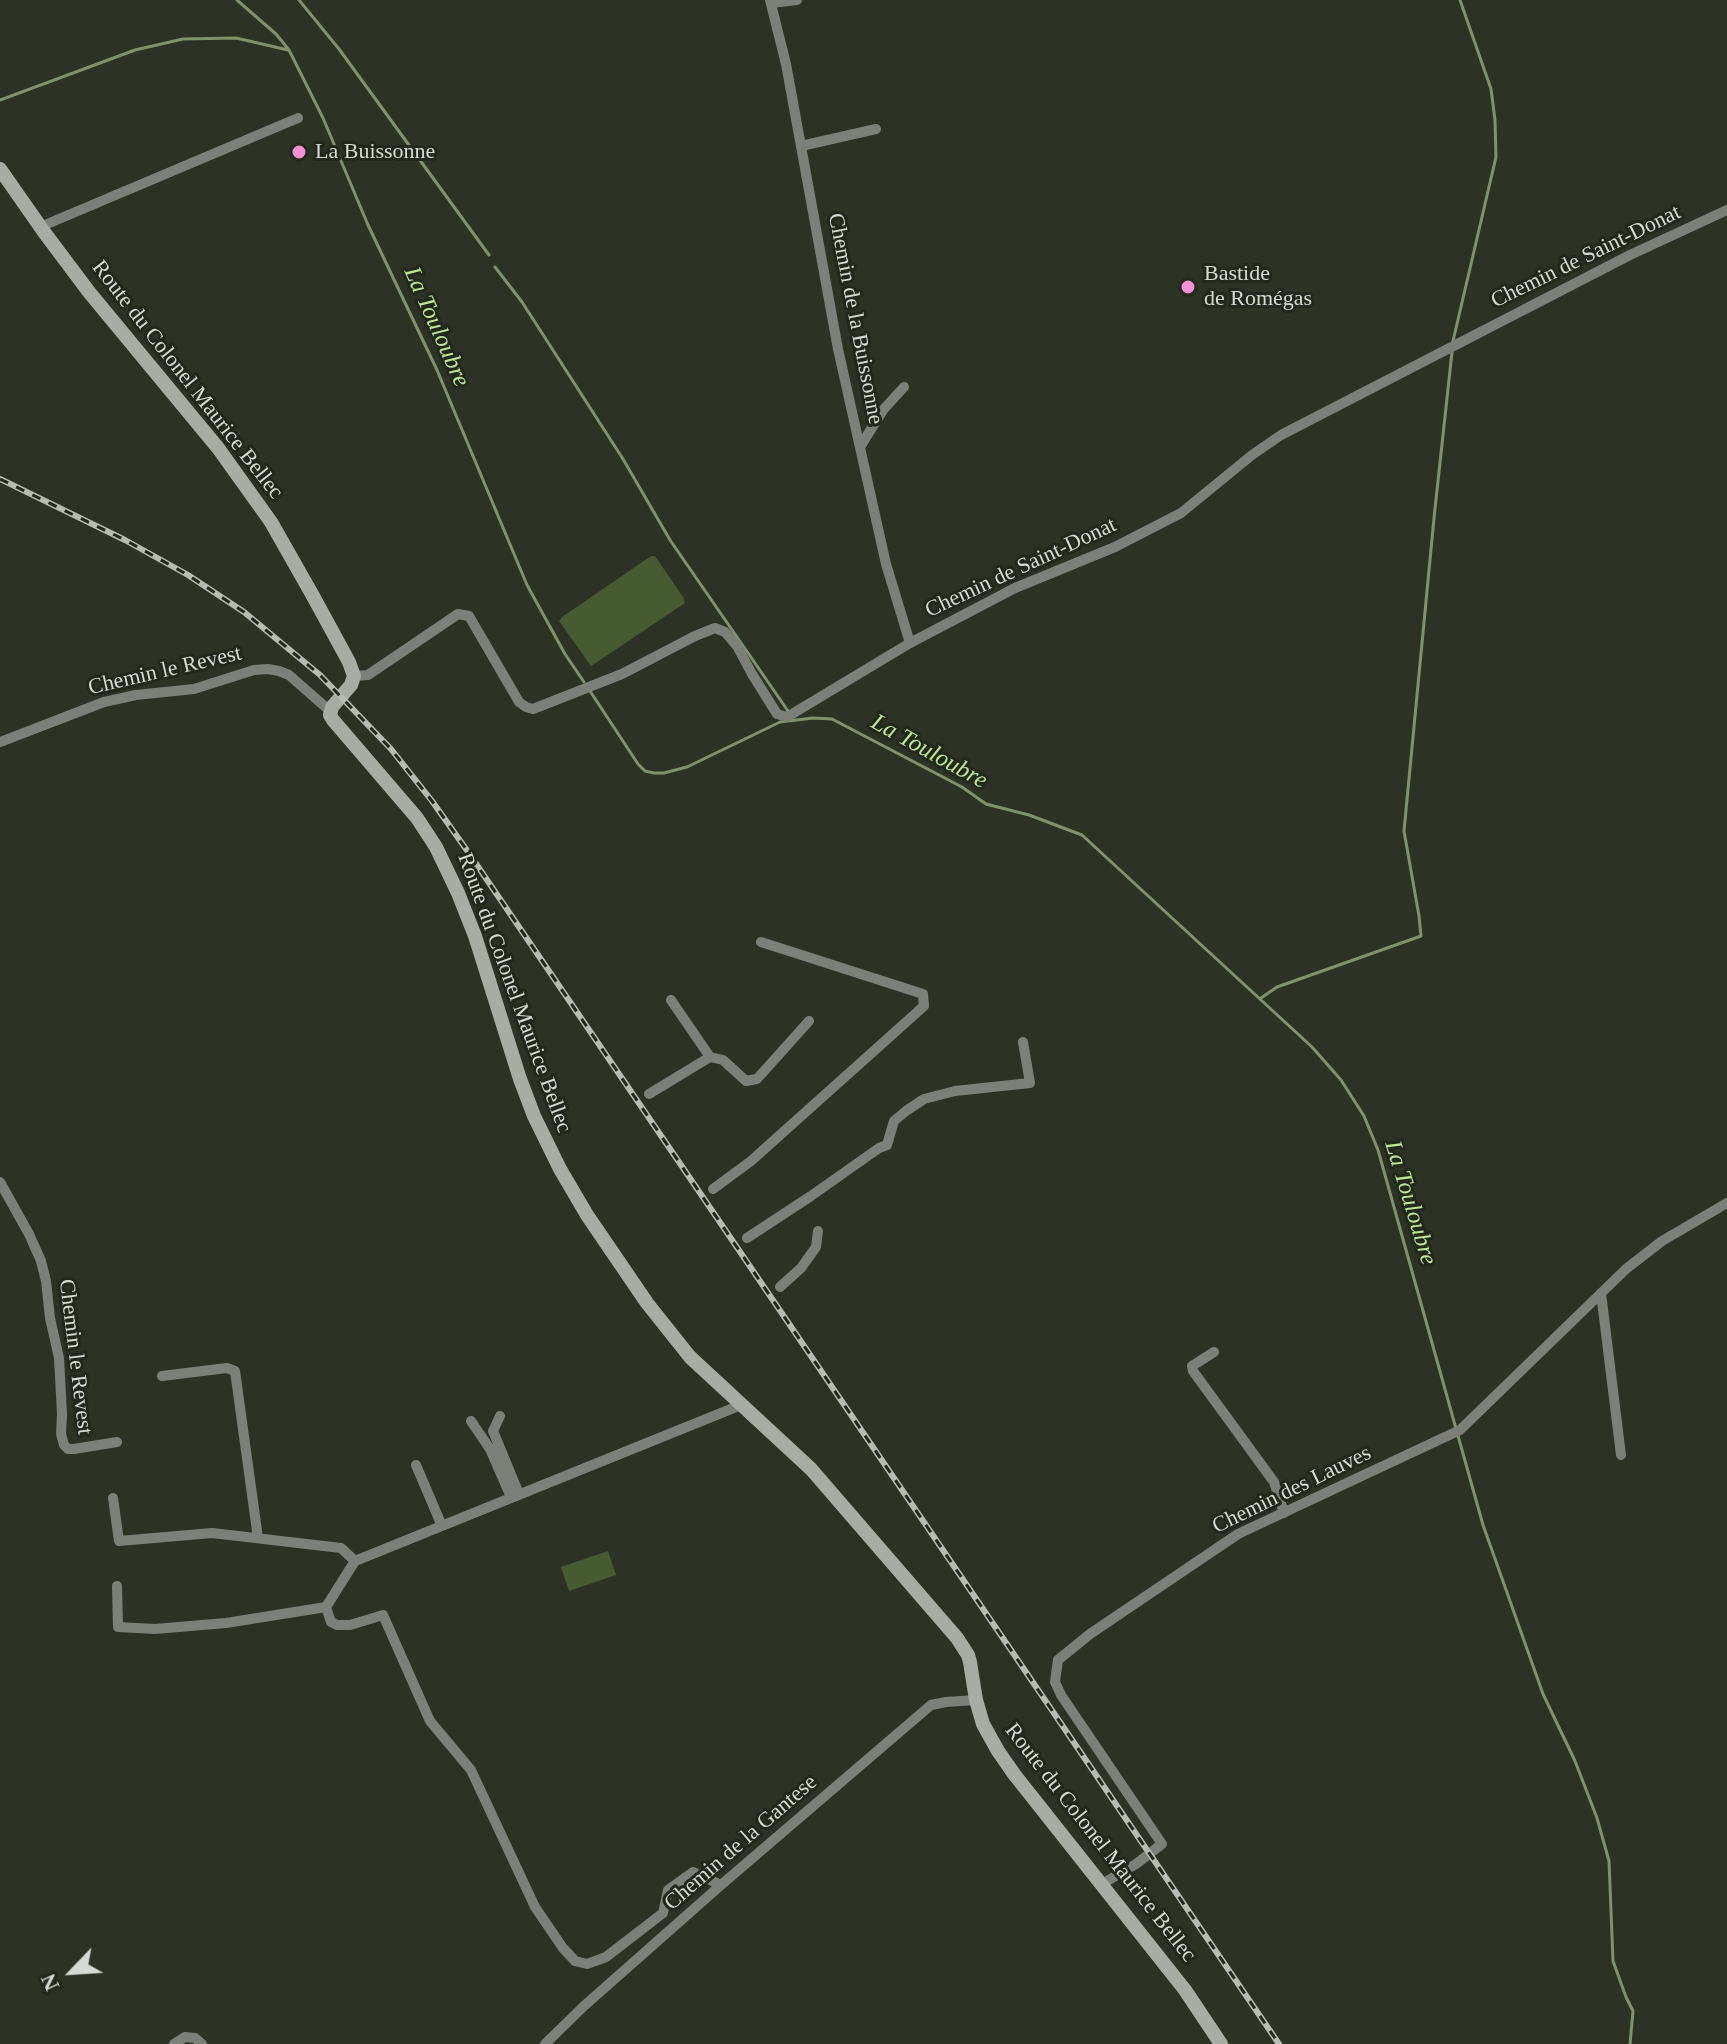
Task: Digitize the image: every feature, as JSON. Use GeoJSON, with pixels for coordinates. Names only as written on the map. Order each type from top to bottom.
{"type":"FeatureCollection","features":[{"type":"Feature","properties":{"kind":"main road","name":"Route du Colonel Maurice Bellec"},"geometry":{"type":"LineString","coordinates":[[0,169],[40,227],[135,350],[252,493],[306,583],[354,676]]}},
{"type":"Feature","properties":{"kind":"main road"},"geometry":{"type":"LineString","coordinates":[[330,711],[351,685],[354,676]]}},
{"type":"Feature","properties":{"kind":"main road","name":"Route du Colonel Maurice Bellec"},"geometry":{"type":"LineString","coordinates":[[330,711],[333,720],[417,818],[436,847],[471,926],[534,1116],[580,1204],[675,1339],[706,1373],[811,1469],[957,1638],[968,1655],[983,1724],[998,1751],[1185,1990],[1221,2044]]}},
{"type":"Feature","properties":{"kind":"street"},"geometry":{"type":"LineString","coordinates":[[770,2],[797,0]]}},
{"type":"Feature","properties":{"kind":"street","name":"Chemin de la Buissonne"},"geometry":{"type":"LineString","coordinates":[[770,2],[786,64],[838,349],[886,564],[910,643]]}},
{"type":"Feature","properties":{"kind":"street"},"geometry":{"type":"LineString","coordinates":[[40,227],[298,118]]}},
{"type":"Feature","properties":{"kind":"street"},"geometry":{"type":"LineString","coordinates":[[801,146],[876,129]]}},
{"type":"Feature","properties":{"kind":"street","name":"Chemin de Saint-Donat"},"geometry":{"type":"LineString","coordinates":[[354,676],[368,675],[458,614],[469,616],[519,702],[533,709],[622,674],[715,628],[725,632],[737,646],[777,714],[787,717],[910,643],[1015,588],[1115,547],[1181,513],[1281,435],[1630,255],[1727,210]]}},
{"type":"Feature","properties":{"kind":"street"},"geometry":{"type":"LineString","coordinates":[[860,447],[883,410],[904,387]]}},
{"type":"Feature","properties":{"kind":"street","name":"Chemin le Revest"},"geometry":{"type":"LineString","coordinates":[[0,742],[104,702],[194,689],[254,670],[279,671],[289,675],[330,711]]}},
{"type":"Feature","properties":{"kind":"street"},"geometry":{"type":"LineString","coordinates":[[713,1189],[751,1161],[924,1006],[923,994],[761,942]]}},
{"type":"Feature","properties":{"kind":"street"},"geometry":{"type":"LineString","coordinates":[[671,1000],[710,1057],[723,1060],[746,1081],[757,1079],[809,1021]]}},
{"type":"Feature","properties":{"kind":"street"},"geometry":{"type":"LineString","coordinates":[[747,1238],[887,1145],[894,1121],[924,1099],[955,1091],[1030,1083],[1023,1042]]}},
{"type":"Feature","properties":{"kind":"street"},"geometry":{"type":"LineString","coordinates":[[649,1094],[710,1057]]}},
{"type":"Feature","properties":{"kind":"street","name":"Chemin le Revest"},"geometry":{"type":"LineString","coordinates":[[0,1182],[29,1234],[46,1281],[59,1358],[64,1445],[74,1449],[117,1442]]}},
{"type":"Feature","properties":{"kind":"street","name":"Chemin des Lauves"},"geometry":{"type":"LineString","coordinates":[[1102,1884],[1162,1844],[1061,1695],[1055,1682],[1058,1660],[1090,1634],[1238,1534],[1455,1432],[1626,1269],[1662,1241],[1727,1203]]}},
{"type":"Feature","properties":{"kind":"street"},"geometry":{"type":"LineString","coordinates":[[780,1287],[801,1268],[816,1247],[818,1231]]}},
{"type":"Feature","properties":{"kind":"street"},"geometry":{"type":"LineString","coordinates":[[1601,1293],[1621,1455]]}},
{"type":"Feature","properties":{"kind":"street"},"geometry":{"type":"LineString","coordinates":[[1214,1352],[1192,1366],[1193,1371],[1274,1482],[1284,1513]]}},
{"type":"Feature","properties":{"kind":"street"},"geometry":{"type":"LineString","coordinates":[[162,1376],[227,1368],[235,1371],[258,1538]]}},
{"type":"Feature","properties":{"kind":"street"},"geometry":{"type":"LineString","coordinates":[[117,1586],[118,1627],[155,1629],[226,1623],[326,1607],[355,1561],[741,1405]]}},
{"type":"Feature","properties":{"kind":"street"},"geometry":{"type":"LineString","coordinates":[[500,1416],[493,1431],[515,1496]]}},
{"type":"Feature","properties":{"kind":"street"},"geometry":{"type":"LineString","coordinates":[[471,1421],[515,1496]]}},
{"type":"Feature","properties":{"kind":"street"},"geometry":{"type":"LineString","coordinates":[[416,1465],[442,1526]]}},
{"type":"Feature","properties":{"kind":"street"},"geometry":{"type":"LineString","coordinates":[[113,1498],[119,1541],[212,1533],[341,1548],[355,1561]]}},
{"type":"Feature","properties":{"kind":"street"},"geometry":{"type":"LineString","coordinates":[[326,1607],[331,1622],[337,1625],[350,1625],[383,1615],[430,1721],[471,1770],[535,1907],[575,1961],[587,1964],[606,1957],[663,1913],[668,1890],[693,1872],[721,1885]]}},
{"type":"Feature","properties":{"kind":"street","name":"Chemin de la Gantese"},"geometry":{"type":"LineString","coordinates":[[545,2044],[721,1885],[931,1705],[976,1700]]}},
{"type":"Feature","properties":{"kind":"street"},"geometry":{"type":"LineString","coordinates":[[174,2044],[185,2037],[195,2038],[202,2044]]}},
{"type":"Feature","properties":{"kind":"green space"},"geometry":{"type":"Polygon","coordinates":[[[655,556],[685,603],[591,666],[559,621],[655,556]]]}},
{"type":"Feature","properties":{"kind":"green space"},"geometry":{"type":"Polygon","coordinates":[[[608,1551],[616,1575],[569,1591],[561,1567],[608,1551]]]}},
{"type":"Feature","properties":{"kind":"waterway","name":"La Touloubre"},"geometry":{"type":"LineString","coordinates":[[237,0],[276,34],[289,50],[437,370],[527,585],[584,682]]}},
{"type":"Feature","properties":{"kind":"waterway"},"geometry":{"type":"LineString","coordinates":[[299,0],[339,49],[489,255]]}},
{"type":"Feature","properties":{"kind":"waterway"},"geometry":{"type":"LineString","coordinates":[[1453,341],[1496,157],[1491,89],[1460,0]]}},
{"type":"Feature","properties":{"kind":"waterway"},"geometry":{"type":"LineString","coordinates":[[0,100],[135,50],[183,39],[236,38],[288,50]]}},
{"type":"Feature","properties":{"kind":"waterway"},"geometry":{"type":"LineString","coordinates":[[495,267],[522,302],[623,459],[670,540],[788,711]]}},
{"type":"Feature","properties":{"kind":"waterway"},"geometry":{"type":"LineString","coordinates":[[1261,998],[1277,987],[1421,936],[1404,831],[1452,352]]}},
{"type":"Feature","properties":{"kind":"waterway","name":"La Touloubre"},"geometry":{"type":"LineString","coordinates":[[590,691],[645,771],[664,773],[687,767],[780,722],[832,719],[962,787],[986,804],[1029,815],[1082,835],[1312,1047],[1341,1080],[1364,1116],[1378,1150],[1483,1525],[1543,1694],[1575,1761],[1597,1818],[1609,1861],[1613,1961],[1633,2011],[1630,2044]]}},
{"type":"Feature","properties":{"kind":"railway"},"geometry":{"type":"LineString","coordinates":[[0,479],[125,540],[188,575],[244,612],[320,675],[391,749],[466,849],[1279,2044]]}},
{"type":"Feature","properties":{"kind":"place","name":"La Buissonne"},"geometry":{"type":"Point","coordinates":[299,152]}},
{"type":"Feature","properties":{"kind":"place","name":"Bastide de Romégas"},"geometry":{"type":"Point","coordinates":[1188,287]}}]}
